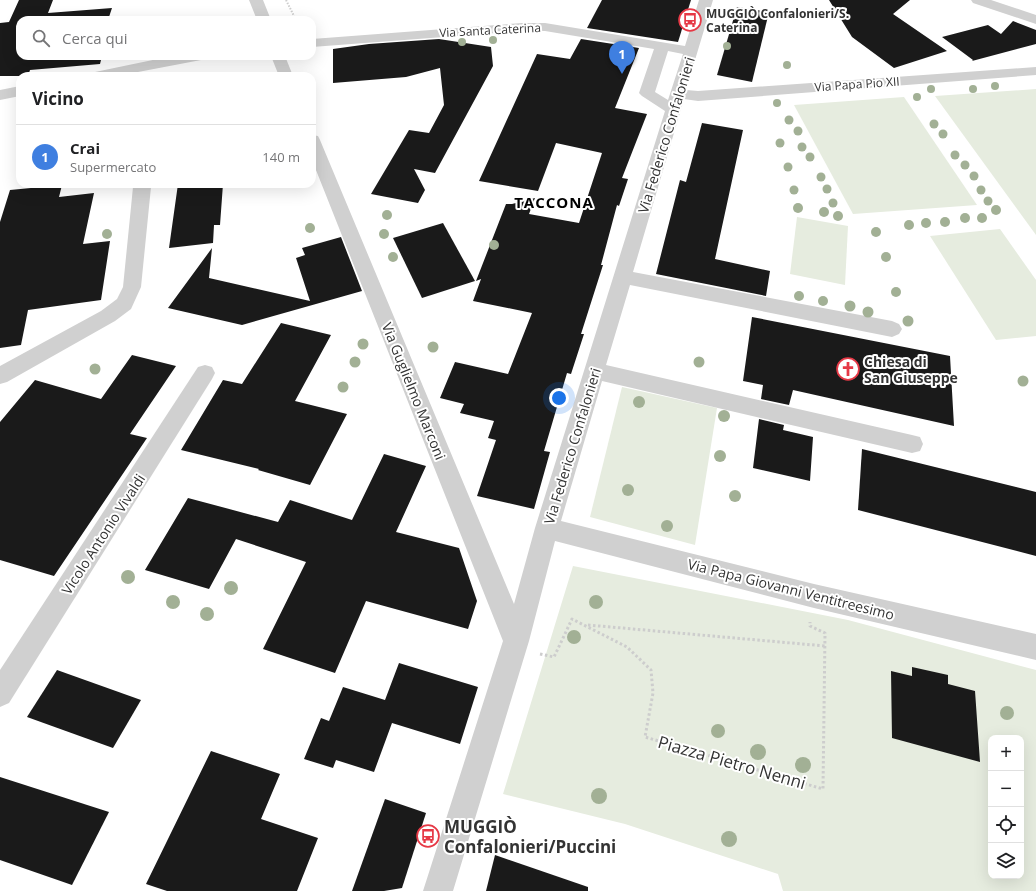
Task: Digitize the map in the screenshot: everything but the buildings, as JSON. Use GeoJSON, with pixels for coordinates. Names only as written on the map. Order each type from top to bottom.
{"type":"FeatureCollection","features":[{"type":"Feature","properties":{"kind":"street"},"geometry":{"type":"LineString","coordinates":[[256,0],[262,16]]}},
{"type":"Feature","properties":{"kind":"street","name":"Via Federico Confalonieri"},"geometry":{"type":"LineString","coordinates":[[438,891],[515,645],[547,528],[706,0]]}},
{"type":"Feature","properties":{"kind":"street"},"geometry":{"type":"LineString","coordinates":[[978,0],[1036,20]]}},
{"type":"Feature","properties":{"kind":"street","name":"Via Santa Caterina"},"geometry":{"type":"LineString","coordinates":[[316,43],[522,27],[545,27],[691,51]]}},
{"type":"Feature","properties":{"kind":"street"},"geometry":{"type":"LineString","coordinates":[[662,47],[648,92],[676,102]]}},
{"type":"Feature","properties":{"kind":"street"},"geometry":{"type":"LineString","coordinates":[[113,72],[168,60]]}},
{"type":"Feature","properties":{"kind":"street"},"geometry":{"type":"LineString","coordinates":[[280,60],[284,72]]}},
{"type":"Feature","properties":{"kind":"street","name":"Via Papa Pio XII"},"geometry":{"type":"LineString","coordinates":[[676,102],[698,96],[1036,71]]}},
{"type":"Feature","properties":{"kind":"street"},"geometry":{"type":"LineString","coordinates":[[0,95],[16,92]]}},
{"type":"Feature","properties":{"kind":"street","name":"Via Guglielmo Marconi"},"geometry":{"type":"LineString","coordinates":[[316,150],[515,645]]}},
{"type":"Feature","properties":{"kind":"street"},"geometry":{"type":"LineString","coordinates":[[0,376],[108,316],[124,304],[132,286],[142,188]]}},
{"type":"Feature","properties":{"kind":"street"},"geometry":{"type":"LineString","coordinates":[[623,277],[892,329]]}},
{"type":"Feature","properties":{"kind":"street"},"geometry":{"type":"LineString","coordinates":[[595,370],[912,444]]}},
{"type":"Feature","properties":{"kind":"street","name":"Vicolo Antonio Vivaldi"},"geometry":{"type":"LineString","coordinates":[[0,694],[205,374]]}},
{"type":"Feature","properties":{"kind":"street","name":"Via Papa Giovanni Ventitreesimo"},"geometry":{"type":"LineString","coordinates":[[547,528],[814,596],[1036,647]]}},
{"type":"Feature","properties":{"kind":"path"},"geometry":{"type":"LineString","coordinates":[[286,0],[294,16]]}},
{"type":"Feature","properties":{"kind":"path","name":"Piazza Pietro Nenni"},"geometry":{"type":"LineString","coordinates":[[515,645],[554,657],[572,619],[585,625],[628,646],[651,670],[653,693],[645,737],[824,789],[825,633],[810,626],[814,596]]}},
{"type":"Feature","properties":{"kind":"path","name":"Piazza Pietro Nenni"},"geometry":{"type":"LineString","coordinates":[[585,625],[825,646]]}},
{"type":"Feature","properties":{"kind":"shaded area"},"geometry":{"type":"Polygon","coordinates":[[[1036,89],[1036,235],[935,96],[1036,89]]]}},
{"type":"Feature","properties":{"kind":"shaded area"},"geometry":{"type":"Polygon","coordinates":[[[904,97],[977,205],[853,214],[794,105],[904,97]]]}},
{"type":"Feature","properties":{"kind":"shaded area"},"geometry":{"type":"Polygon","coordinates":[[[797,217],[848,226],[845,285],[790,274],[797,217]]]}},
{"type":"Feature","properties":{"kind":"shaded area"},"geometry":{"type":"Polygon","coordinates":[[[1000,229],[1036,280],[1036,336],[996,340],[930,236],[1000,229]]]}},
{"type":"Feature","properties":{"kind":"shaded area"},"geometry":{"type":"Polygon","coordinates":[[[622,387],[717,408],[695,545],[590,517],[622,387]]]}},
{"type":"Feature","properties":{"kind":"shaded area"},"geometry":{"type":"Polygon","coordinates":[[[573,566],[848,620],[1036,670],[1036,891],[783,891],[778,874],[625,824],[503,794],[573,566]]]}},
{"type":"Feature","properties":{"kind":"place","name":"MUGGIÒ Confalonieri/S. Caterina"},"geometry":{"type":"Point","coordinates":[690,20]}},
{"type":"Feature","properties":{"kind":"place","name":"Crai"},"geometry":{"type":"Point","coordinates":[622,74]}},
{"type":"Feature","properties":{"kind":"place","name":"Chiesa di San Giuseppe"},"geometry":{"type":"Point","coordinates":[848,369]}},
{"type":"Feature","properties":{"kind":"place","name":"MUGGIÒ Confalonieri/Puccini"},"geometry":{"type":"Point","coordinates":[428,836]}},
{"type":"Feature","properties":{"kind":"district","name":"TACCONA"},"geometry":{"type":"Point","coordinates":[554,202]}}]}
